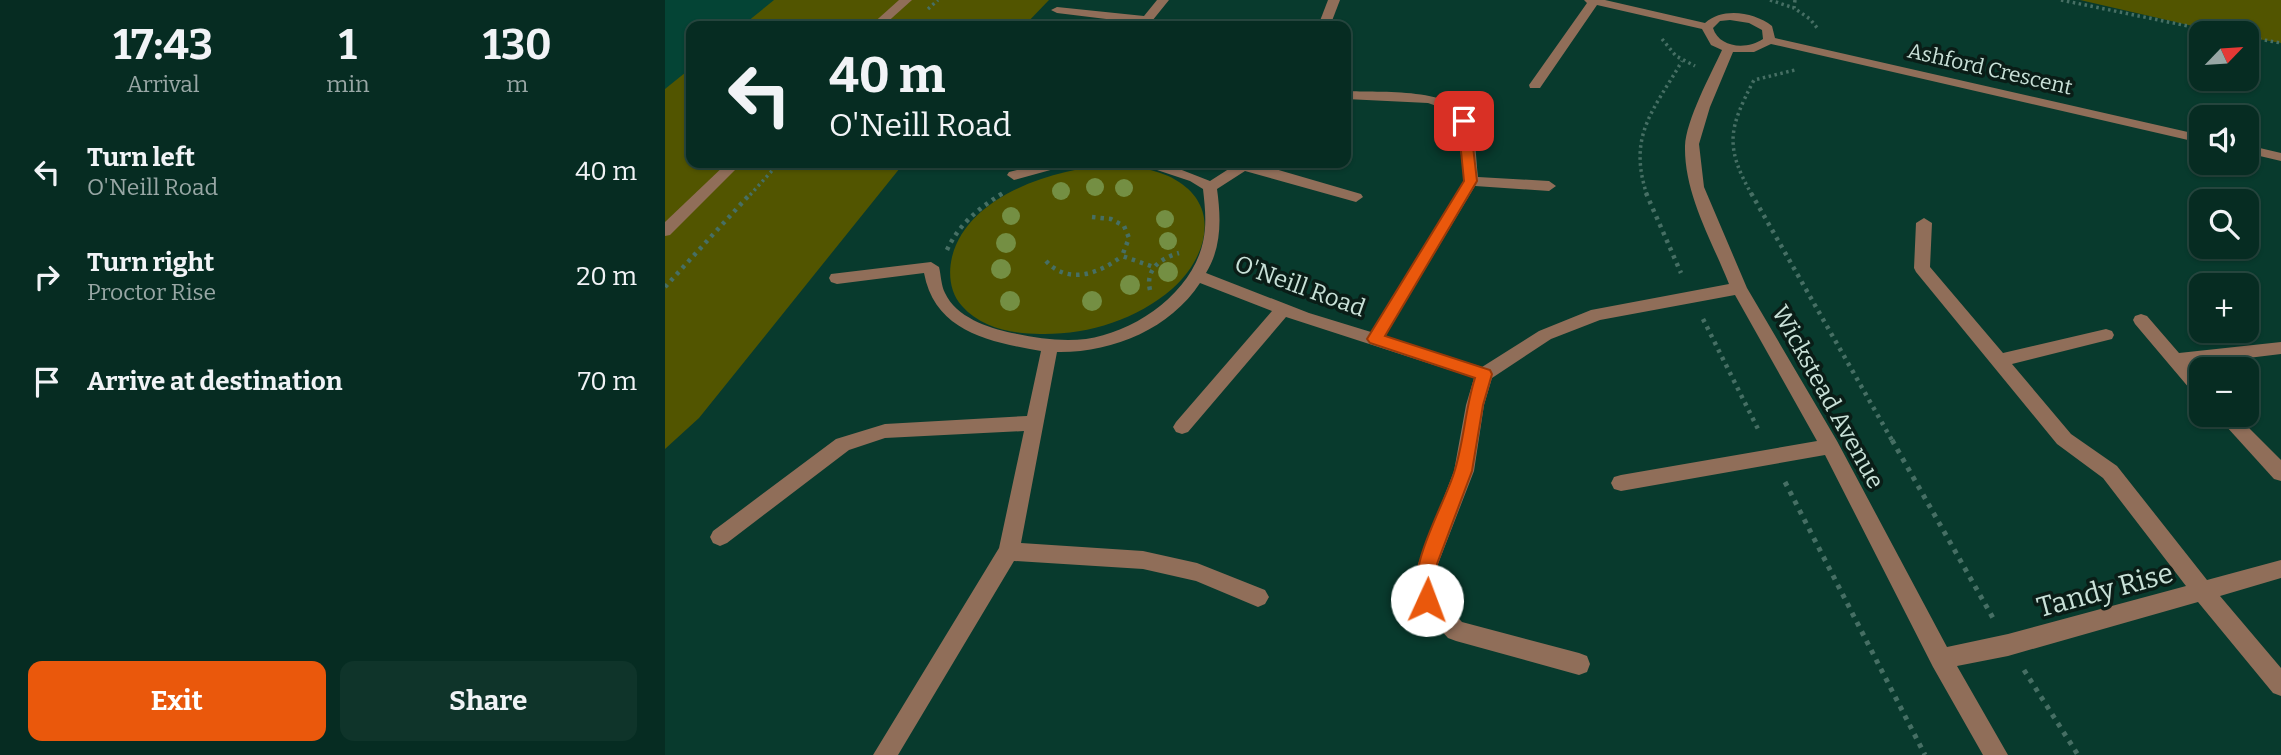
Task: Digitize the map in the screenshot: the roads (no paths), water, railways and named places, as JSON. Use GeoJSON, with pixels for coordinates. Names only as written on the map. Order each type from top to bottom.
{"type":"FeatureCollection","features":[{"type":"Feature","properties":{"kind":"street"},"geometry":{"type":"LineString","coordinates":[[882,21],[906,0]]}},
{"type":"Feature","properties":{"kind":"street"},"geometry":{"type":"LineString","coordinates":[[1147,21],[1163,0]]}},
{"type":"Feature","properties":{"kind":"street"},"geometry":{"type":"LineString","coordinates":[[1326,21],[1334,0]]}},
{"type":"Feature","properties":{"kind":"street"},"geometry":{"type":"LineString","coordinates":[[1535,85],[1593,0],[1707,27]]}},
{"type":"Feature","properties":{"kind":"street"},"geometry":{"type":"LineString","coordinates":[[1057,10],[1131,21]]}},
{"type":"Feature","properties":{"kind":"street"},"geometry":{"type":"LineString","coordinates":[[1747,13],[1768,29],[1769,40],[1749,49],[1729,47],[1714,41],[1707,32],[1707,27],[1716,19],[1747,13]]}},
{"type":"Feature","properties":{"kind":"street","name":"Ashford Crescent"},"geometry":{"type":"LineString","coordinates":[[1769,40],[2189,136]]}},
{"type":"Feature","properties":{"kind":"street","name":"Wickstead Avenue"},"geometry":{"type":"LineString","coordinates":[[1729,47],[1703,107],[1692,144],[1697,187],[1739,288],[1830,446],[1941,659],[1996,755]]}},
{"type":"Feature","properties":{"kind":"street"},"geometry":{"type":"LineString","coordinates":[[1351,96],[1429,99],[1453,107],[1464,121],[1471,181],[1375,339]]}},
{"type":"Feature","properties":{"kind":"street"},"geometry":{"type":"LineString","coordinates":[[2259,152],[2281,157]]}},
{"type":"Feature","properties":{"kind":"street"},"geometry":{"type":"LineString","coordinates":[[666,230],[730,168]]}},
{"type":"Feature","properties":{"kind":"street"},"geometry":{"type":"LineString","coordinates":[[1014,176],[1033,168]]}},
{"type":"Feature","properties":{"kind":"street"},"geometry":{"type":"LineString","coordinates":[[837,278],[931,267],[939,298],[963,322],[984,334],[1050,346],[1093,345],[1161,315],[1186,293],[1199,276],[1215,229],[1215,205],[1210,187],[1195,178],[1165,168]]}},
{"type":"Feature","properties":{"kind":"street"},"geometry":{"type":"LineString","coordinates":[[1210,187],[1240,168]]}},
{"type":"Feature","properties":{"kind":"street"},"geometry":{"type":"LineString","coordinates":[[1259,168],[1356,197]]}},
{"type":"Feature","properties":{"kind":"street"},"geometry":{"type":"LineString","coordinates":[[1471,181],[1549,186]]}},
{"type":"Feature","properties":{"kind":"street"},"geometry":{"type":"LineString","coordinates":[[1924,223],[1922,268],[2064,439],[2110,472],[2204,593],[2281,685]]}},
{"type":"Feature","properties":{"kind":"street","name":"O'Neill Road"},"geometry":{"type":"LineString","coordinates":[[1199,276],[1283,309],[1484,374]]}},
{"type":"Feature","properties":{"kind":"street"},"geometry":{"type":"LineString","coordinates":[[1579,664],[1456,631],[1427,600],[1428,564],[1464,471],[1475,405],[1484,374],[1545,335],[1597,314],[1739,288]]}},
{"type":"Feature","properties":{"kind":"street"},"geometry":{"type":"LineString","coordinates":[[1182,427],[1283,309]]}},
{"type":"Feature","properties":{"kind":"street"},"geometry":{"type":"LineString","coordinates":[[2141,320],[2189,377]]}},
{"type":"Feature","properties":{"kind":"street"},"geometry":{"type":"LineString","coordinates":[[1999,361],[2106,335]]}},
{"type":"Feature","properties":{"kind":"street"},"geometry":{"type":"LineString","coordinates":[[885,755],[1009,551],[1050,346]]}},
{"type":"Feature","properties":{"kind":"street"},"geometry":{"type":"LineString","coordinates":[[2173,360],[2281,348]]}},
{"type":"Feature","properties":{"kind":"street"},"geometry":{"type":"LineString","coordinates":[[720,537],[843,444],[885,431],[1036,423]]}},
{"type":"Feature","properties":{"kind":"street"},"geometry":{"type":"LineString","coordinates":[[2237,427],[2281,473]]}},
{"type":"Feature","properties":{"kind":"street"},"geometry":{"type":"LineString","coordinates":[[1621,483],[1830,446]]}},
{"type":"Feature","properties":{"kind":"street"},"geometry":{"type":"LineString","coordinates":[[1009,551],[1143,560],[1184,569],[1258,597]]}},
{"type":"Feature","properties":{"kind":"street","name":"Tandy Rise"},"geometry":{"type":"LineString","coordinates":[[1941,659],[2008,645],[2204,593],[2281,569]]}}]}
